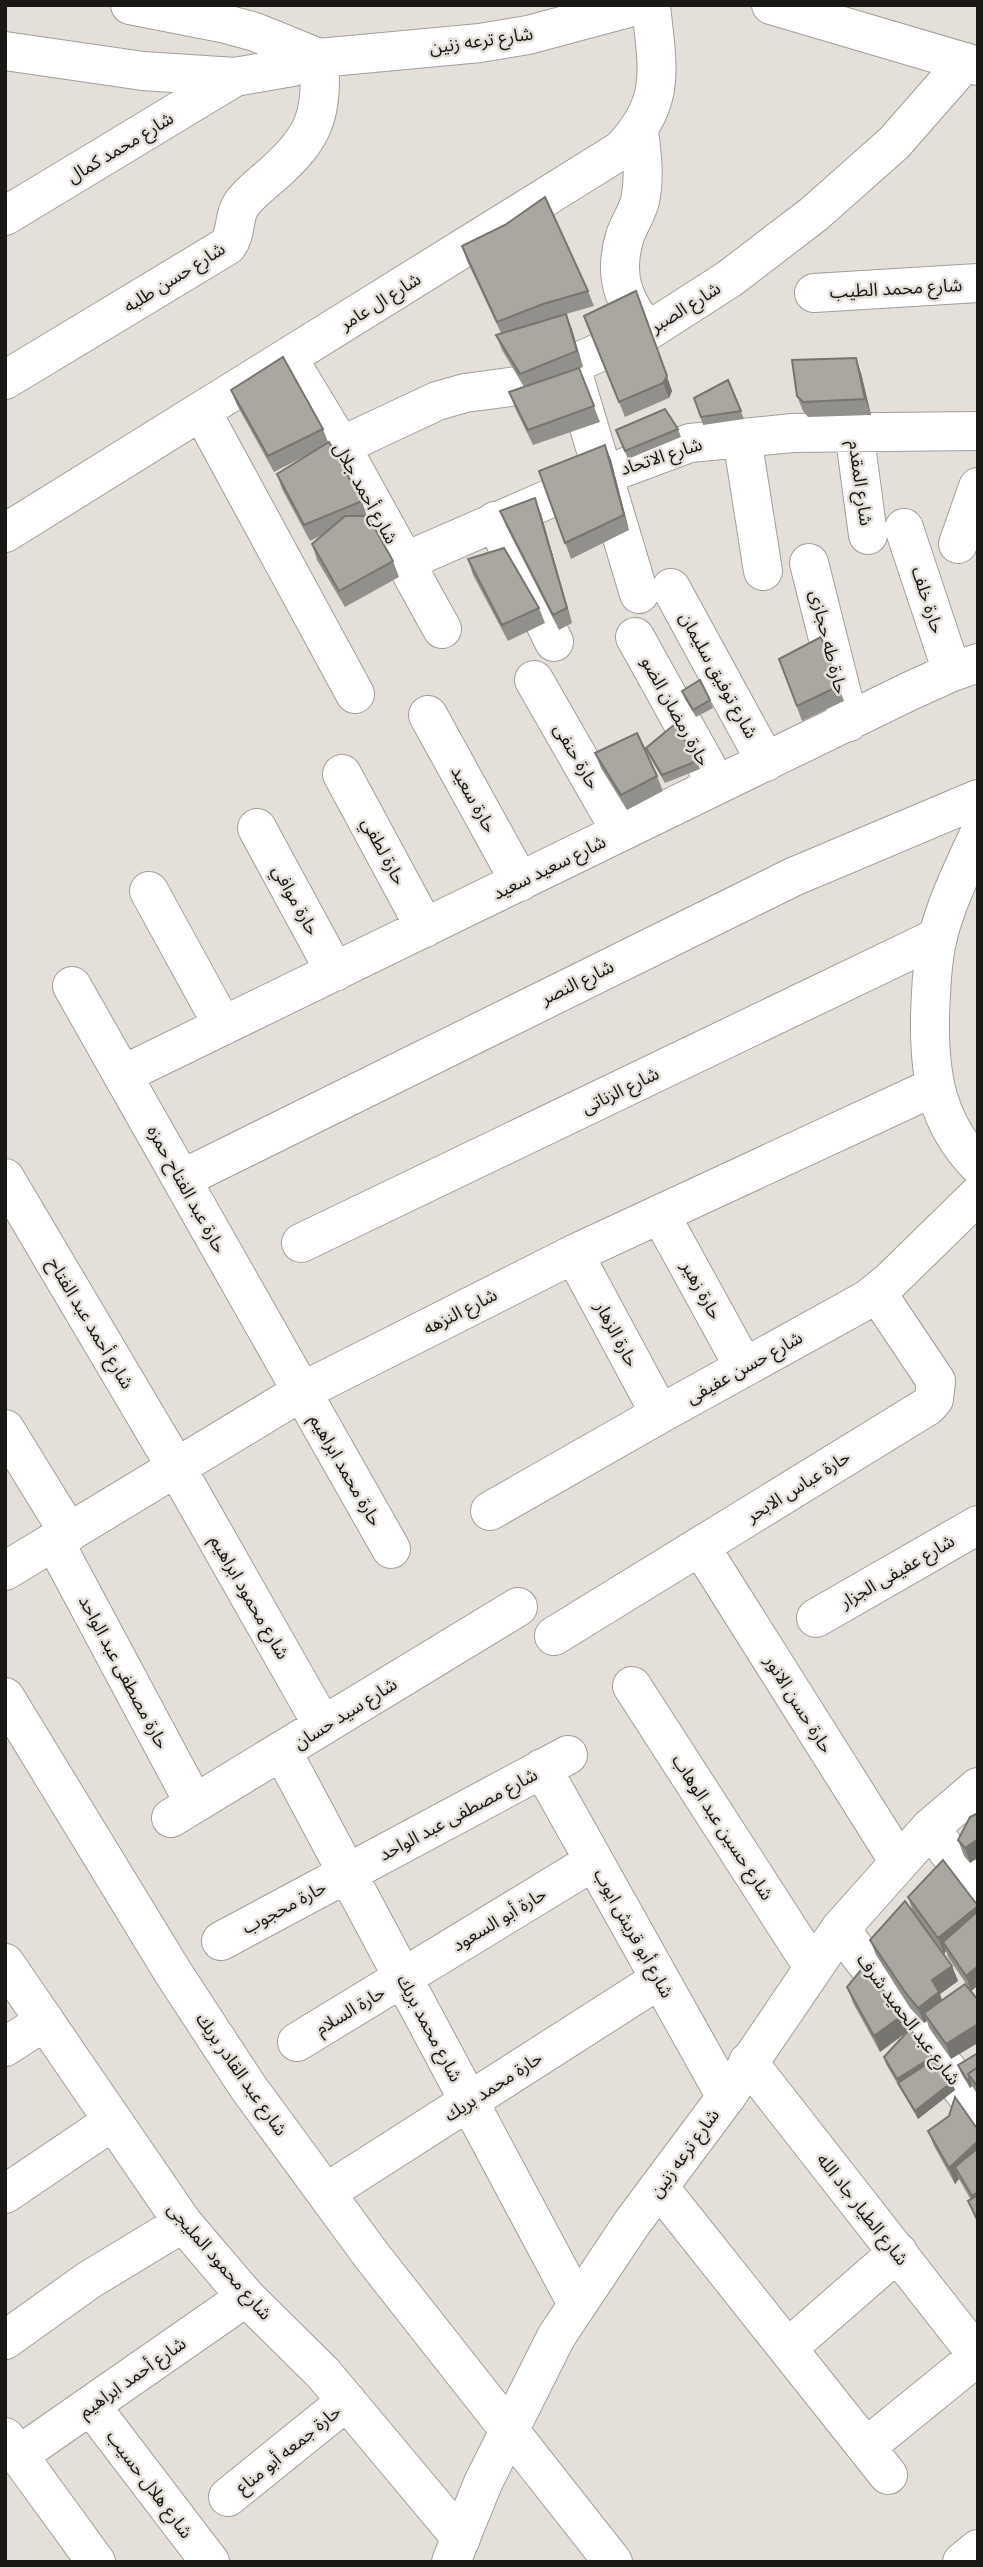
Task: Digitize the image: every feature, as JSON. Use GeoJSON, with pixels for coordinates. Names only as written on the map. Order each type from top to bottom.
{"type":"FeatureCollection","features":[{"type":"Feature","properties":{"kind":"street","name":"شارع ترعه زنين"},"geometry":{"type":"LineString","coordinates":[[130,5],[255,32],[319,58]]}},
{"type":"Feature","properties":{"kind":"street","name":"شارع ترعه زنين"},"geometry":{"type":"LineString","coordinates":[[5,51],[144,71],[235,78],[292,67],[319,58],[480,43],[528,35],[640,5]]}},
{"type":"Feature","properties":{"kind":"street","name":"شارع ال عامر"},"geometry":{"type":"LineString","coordinates":[[5,533],[621,150],[639,131],[651,107],[657,81],[651,5]]}},
{"type":"Feature","properties":{"kind":"street"},"geometry":{"type":"LineString","coordinates":[[771,5],[967,57]]}},
{"type":"Feature","properties":{"kind":"street","name":"شارع الصبر"},"geometry":{"type":"LineString","coordinates":[[341,446],[451,396],[525,385],[648,331],[729,279],[814,214],[894,143],[967,57]]}},
{"type":"Feature","properties":{"kind":"street","name":"شارع حسن طلبه"},"geometry":{"type":"LineString","coordinates":[[5,380],[228,246],[240,207],[296,154],[307,140],[319,100],[319,58]]}},
{"type":"Feature","properties":{"kind":"street","name":"شارع محمد كمال"},"geometry":{"type":"LineString","coordinates":[[5,216],[235,78]]}},
{"type":"Feature","properties":{"kind":"street"},"geometry":{"type":"LineString","coordinates":[[639,131],[644,167],[639,203],[625,237],[620,262],[621,288],[631,312],[648,331]]}},
{"type":"Feature","properties":{"kind":"street","name":"شارع محمد الطيب"},"geometry":{"type":"LineString","coordinates":[[814,293],[978,284]]}},
{"type":"Feature","properties":{"kind":"street","name":"شارع أحمد جلال"},"geometry":{"type":"LineString","coordinates":[[288,358],[341,446],[442,629]]}},
{"type":"Feature","properties":{"kind":"street","name":"شارع توفيق سليمان"},"geometry":{"type":"LineString","coordinates":[[571,365],[604,475],[655,591],[766,762]]}},
{"type":"Feature","properties":{"kind":"street"},"geometry":{"type":"LineString","coordinates":[[202,412],[355,694]]}},
{"type":"Feature","properties":{"kind":"street","name":"شارع الاتحاد"},"geometry":{"type":"LineString","coordinates":[[404,562],[604,475],[690,443],[854,431],[978,431]]}},
{"type":"Feature","properties":{"kind":"street","name":"شارع المقدم"},"geometry":{"type":"LineString","coordinates":[[854,431],[886,531]]}},
{"type":"Feature","properties":{"kind":"street"},"geometry":{"type":"LineString","coordinates":[[742,438],[762,571]]}},
{"type":"Feature","properties":{"kind":"street"},"geometry":{"type":"LineString","coordinates":[[958,544],[978,487]]}},
{"type":"Feature","properties":{"kind":"street"},"geometry":{"type":"LineString","coordinates":[[495,522],[554,642]]}},
{"type":"Feature","properties":{"kind":"street","name":"حارة خلف"},"geometry":{"type":"LineString","coordinates":[[886,531],[965,667]]}},
{"type":"Feature","properties":{"kind":"street","name":"حارة طه حجازى"},"geometry":{"type":"LineString","coordinates":[[809,563],[849,722]]}},
{"type":"Feature","properties":{"kind":"street","name":"حارة رمضان الضو"},"geometry":{"type":"LineString","coordinates":[[635,637],[717,785]]}},
{"type":"Feature","properties":{"kind":"street","name":"شارع سعيد سعيد"},"geometry":{"type":"LineString","coordinates":[[122,1075],[965,667]]}},
{"type":"Feature","properties":{"kind":"street","name":"حارة حنفى"},"geometry":{"type":"LineString","coordinates":[[534,680],[621,832]]}},
{"type":"Feature","properties":{"kind":"street","name":"حارة سعيد"},"geometry":{"type":"LineString","coordinates":[[428,715],[520,882]]}},
{"type":"Feature","properties":{"kind":"street","name":"حارة لطفي"},"geometry":{"type":"LineString","coordinates":[[342,774],[425,928]]}},
{"type":"Feature","properties":{"kind":"street","name":"شارع النصر"},"geometry":{"type":"LineString","coordinates":[[182,1179],[793,877],[978,799]]}},
{"type":"Feature","properties":{"kind":"street","name":"حارة موافي"},"geometry":{"type":"LineString","coordinates":[[257,828],[335,972]]}},
{"type":"Feature","properties":{"kind":"street"},"geometry":{"type":"LineString","coordinates":[[978,836],[955,885],[938,937],[931,987],[930,1062],[934,1087],[947,1122],[978,1165]]}},
{"type":"Feature","properties":{"kind":"street"},"geometry":{"type":"LineString","coordinates":[[149,891],[223,1026]]}},
{"type":"Feature","properties":{"kind":"street","name":"شارع الزناتى"},"geometry":{"type":"LineString","coordinates":[[301,1243],[938,937]]}},
{"type":"Feature","properties":{"kind":"street","name":"حارة عبد الفتاح حمزه"},"geometry":{"type":"LineString","coordinates":[[72,986],[300,1392]]}},
{"type":"Feature","properties":{"kind":"street","name":"شارع النزهه"},"geometry":{"type":"LineString","coordinates":[[5,1571],[300,1392],[574,1254],[934,1087]]}},
{"type":"Feature","properties":{"kind":"street","name":"شارع أحمد عبد الفتاح"},"geometry":{"type":"LineString","coordinates":[[5,1178],[176,1467]]}},
{"type":"Feature","properties":{"kind":"street","name":"شارع حسن عفيفى"},"geometry":{"type":"LineString","coordinates":[[490,1511],[877,1293],[978,1195]]}},
{"type":"Feature","properties":{"kind":"street","name":"حارة زهير"},"geometry":{"type":"LineString","coordinates":[[660,1214],[744,1367]]}},
{"type":"Feature","properties":{"kind":"street","name":"حارة الزهار"},"geometry":{"type":"LineString","coordinates":[[574,1254],[660,1414]]}},
{"type":"Feature","properties":{"kind":"street","name":"حارة عباس الابحر"},"geometry":{"type":"LineString","coordinates":[[554,1636],[928,1406],[934,1399],[936,1381],[877,1293]]}},
{"type":"Feature","properties":{"kind":"street","name":"حارة محمد ابراهيم"},"geometry":{"type":"LineString","coordinates":[[300,1392],[391,1549]]}},
{"type":"Feature","properties":{"kind":"street","name":"حارة مصطفى عبد الواحد"},"geometry":{"type":"LineString","coordinates":[[5,1429],[61,1537],[183,1811]]}},
{"type":"Feature","properties":{"kind":"street","name":"شارع محمود ابراهيم"},"geometry":{"type":"LineString","coordinates":[[176,1467],[323,1726]]}},
{"type":"Feature","properties":{"kind":"street","name":"شارع عفيفى الجزار"},"geometry":{"type":"LineString","coordinates":[[816,1618],[978,1525]]}},
{"type":"Feature","properties":{"kind":"street","name":"حارة حسن الانور"},"geometry":{"type":"LineString","coordinates":[[700,1546],[898,1863]]}},
{"type":"Feature","properties":{"kind":"street","name":"شارع سيد حسان"},"geometry":{"type":"LineString","coordinates":[[183,1811],[517,1607]]}},
{"type":"Feature","properties":{"kind":"street","name":"شارع حسين عبد الوهاب"},"geometry":{"type":"LineString","coordinates":[[632,1686],[813,1967]]}},
{"type":"Feature","properties":{"kind":"street","name":"شارع عبد القادر بريك"},"geometry":{"type":"LineString","coordinates":[[5,1697],[174,1974],[240,2076],[418,2316],[613,2562]]}},
{"type":"Feature","properties":{"kind":"street","name":"شارع محمد بريك"},"geometry":{"type":"LineString","coordinates":[[282,1751],[577,2304]]}},
{"type":"Feature","properties":{"kind":"street","name":"شارع مصطفى عبد الواحد"},"geometry":{"type":"LineString","coordinates":[[348,1873],[555,1762]]}},
{"type":"Feature","properties":{"kind":"street","name":"شارع أبو قريش ايوب"},"geometry":{"type":"LineString","coordinates":[[555,1762],[594,1861],[726,2097]]}},
{"type":"Feature","properties":{"kind":"street","name":"شارع ترعه زنين"},"geometry":{"type":"LineString","coordinates":[[456,2550],[483,2483],[556,2337],[577,2304],[726,2097],[840,1929],[930,1828],[978,1787]]}},
{"type":"Feature","properties":{"kind":"street"},"geometry":{"type":"LineString","coordinates":[[930,1828],[978,1891]]}},
{"type":"Feature","properties":{"kind":"street","name":"حارة أبو السعود"},"geometry":{"type":"LineString","coordinates":[[403,1977],[594,1861]]}},
{"type":"Feature","properties":{"kind":"street","name":"حارة محجوب"},"geometry":{"type":"LineString","coordinates":[[221,1941],[348,1873]]}},
{"type":"Feature","properties":{"kind":"street","name":"شارع عبد الحميد شرف"},"geometry":{"type":"LineString","coordinates":[[840,1929],[978,2110]]}},
{"type":"Feature","properties":{"kind":"street","name":"شارع محمود المليجى"},"geometry":{"type":"LineString","coordinates":[[5,1963],[183,2223],[246,2297],[298,2347],[347,2400],[456,2550]]}},
{"type":"Feature","properties":{"kind":"street","name":"حارة السلام"},"geometry":{"type":"LineString","coordinates":[[297,2042],[403,1977]]}},
{"type":"Feature","properties":{"kind":"street","name":"حارة محمد بريك"},"geometry":{"type":"LineString","coordinates":[[327,2192],[660,1979]]}},
{"type":"Feature","properties":{"kind":"street"},"geometry":{"type":"LineString","coordinates":[[5,2047],[45,2021]]}},
{"type":"Feature","properties":{"kind":"street","name":"شارع الطيار جاد الله"},"geometry":{"type":"LineString","coordinates":[[748,2062],[978,2356]]}},
{"type":"Feature","properties":{"kind":"street"},"geometry":{"type":"LineString","coordinates":[[5,2194],[113,2121]]}},
{"type":"Feature","properties":{"kind":"street"},"geometry":{"type":"LineString","coordinates":[[659,2187],[877,2461],[978,2356]]}},
{"type":"Feature","properties":{"kind":"street"},"geometry":{"type":"LineString","coordinates":[[5,2340],[89,2280],[183,2223]]}},
{"type":"Feature","properties":{"kind":"street"},"geometry":{"type":"LineString","coordinates":[[788,2348],[898,2252]]}},
{"type":"Feature","properties":{"kind":"street","name":"شارع أحمد ابراهيم"},"geometry":{"type":"LineString","coordinates":[[12,2446],[91,2406],[246,2297]]}},
{"type":"Feature","properties":{"kind":"street","name":"حارة جمعه أبو مناع"},"geometry":{"type":"LineString","coordinates":[[229,2497],[347,2400]]}},
{"type":"Feature","properties":{"kind":"street","name":"شارع هلال حسيب"},"geometry":{"type":"LineString","coordinates":[[91,2406],[209,2562]]}},
{"type":"Feature","properties":{"kind":"street"},"geometry":{"type":"LineString","coordinates":[[12,2446],[96,2562]]}},
{"type":"Feature","properties":{"kind":"street"},"geometry":{"type":"LineString","coordinates":[[962,2562],[978,2549]]}},
{"type":"Feature","properties":{"kind":"building"},"geometry":{"type":"Polygon","coordinates":[[[545,197],[588,291],[543,304],[497,322],[462,246],[505,225],[545,197]]]}},
{"type":"Feature","properties":{"kind":"building"},"geometry":{"type":"Polygon","coordinates":[[[636,291],[667,376],[663,383],[619,402],[584,316],[636,291]]]}},
{"type":"Feature","properties":{"kind":"building"},"geometry":{"type":"Polygon","coordinates":[[[566,314],[577,351],[520,374],[496,335],[566,314]]]}},
{"type":"Feature","properties":{"kind":"building"},"geometry":{"type":"Polygon","coordinates":[[[283,357],[323,429],[268,456],[231,390],[283,357]]]}},
{"type":"Feature","properties":{"kind":"building"},"geometry":{"type":"Polygon","coordinates":[[[856,358],[865,399],[803,402],[797,396],[792,360],[856,358]]]}},
{"type":"Feature","properties":{"kind":"building"},"geometry":{"type":"Polygon","coordinates":[[[579,368],[594,406],[528,430],[509,392],[579,368]]]}},
{"type":"Feature","properties":{"kind":"building"},"geometry":{"type":"Polygon","coordinates":[[[728,380],[741,411],[701,417],[694,398],[728,380]]]}},
{"type":"Feature","properties":{"kind":"building"},"geometry":{"type":"Polygon","coordinates":[[[665,409],[678,429],[625,451],[616,430],[665,409]]]}},
{"type":"Feature","properties":{"kind":"building"},"geometry":{"type":"Polygon","coordinates":[[[329,442],[362,501],[304,525],[277,474],[329,442]]]}},
{"type":"Feature","properties":{"kind":"building"},"geometry":{"type":"Polygon","coordinates":[[[605,445],[624,515],[565,543],[539,471],[605,445]]]}},
{"type":"Feature","properties":{"kind":"building"},"geometry":{"type":"Polygon","coordinates":[[[535,498],[567,608],[553,615],[500,511],[535,498]]]}},
{"type":"Feature","properties":{"kind":"building"},"geometry":{"type":"Polygon","coordinates":[[[345,516],[368,516],[393,561],[339,591],[312,544],[345,516]]]}},
{"type":"Feature","properties":{"kind":"building"},"geometry":{"type":"Polygon","coordinates":[[[504,548],[539,608],[502,625],[468,559],[504,548]]]}},
{"type":"Feature","properties":{"kind":"building"},"geometry":{"type":"Polygon","coordinates":[[[821,637],[839,686],[797,706],[779,659],[821,637]]]}},
{"type":"Feature","properties":{"kind":"building"},"geometry":{"type":"Polygon","coordinates":[[[700,680],[710,700],[693,710],[682,691],[700,680]]]}},
{"type":"Feature","properties":{"kind":"building"},"geometry":{"type":"Polygon","coordinates":[[[675,724],[697,761],[662,775],[646,748],[675,724]]]}},
{"type":"Feature","properties":{"kind":"building"},"geometry":{"type":"Polygon","coordinates":[[[637,733],[657,776],[621,795],[595,753],[637,733]]]}},
{"type":"Feature","properties":{"kind":"building"},"geometry":{"type":"Polygon","coordinates":[[[978,1813],[978,1839],[965,1848],[958,1840],[970,1817],[978,1813]]]}},
{"type":"Feature","properties":{"kind":"building"},"geometry":{"type":"Polygon","coordinates":[[[943,1860],[978,1906],[938,1938],[908,1897],[943,1860]]]}},
{"type":"Feature","properties":{"kind":"building"},"geometry":{"type":"Polygon","coordinates":[[[905,1901],[952,1966],[932,1980],[939,1992],[918,2008],[870,1940],[905,1901]]]}},
{"type":"Feature","properties":{"kind":"building"},"geometry":{"type":"Polygon","coordinates":[[[978,1911],[978,1966],[966,1976],[943,1942],[978,1911]]]}},
{"type":"Feature","properties":{"kind":"building"},"geometry":{"type":"Polygon","coordinates":[[[864,1966],[903,2015],[874,2036],[847,1987],[864,1966]]]}},
{"type":"Feature","properties":{"kind":"building"},"geometry":{"type":"Polygon","coordinates":[[[965,1984],[978,2000],[978,2024],[946,2044],[924,2013],[965,1984]]]}},
{"type":"Feature","properties":{"kind":"building"},"geometry":{"type":"Polygon","coordinates":[[[910,2029],[932,2057],[897,2079],[884,2057],[910,2029]]]}},
{"type":"Feature","properties":{"kind":"building"},"geometry":{"type":"Polygon","coordinates":[[[978,2053],[978,2067],[968,2074],[970,2078],[967,2080],[958,2065],[978,2053]]]}},
{"type":"Feature","properties":{"kind":"building"},"geometry":{"type":"Polygon","coordinates":[[[933,2060],[952,2082],[915,2111],[898,2083],[933,2060]]]}},
{"type":"Feature","properties":{"kind":"building"},"geometry":{"type":"Polygon","coordinates":[[[978,2067],[978,2087],[968,2074],[978,2067]]]}},
{"type":"Feature","properties":{"kind":"building"},"geometry":{"type":"Polygon","coordinates":[[[955,2097],[978,2130],[978,2141],[949,2168],[928,2131],[949,2116],[955,2097]]]}},
{"type":"Feature","properties":{"kind":"building"},"geometry":{"type":"Polygon","coordinates":[[[978,2148],[978,2192],[972,2196],[955,2167],[978,2148]]]}},
{"type":"Feature","properties":{"kind":"building"},"geometry":{"type":"Polygon","coordinates":[[[978,2195],[978,2216],[976,2217],[968,2201],[978,2195]]]}}]}
